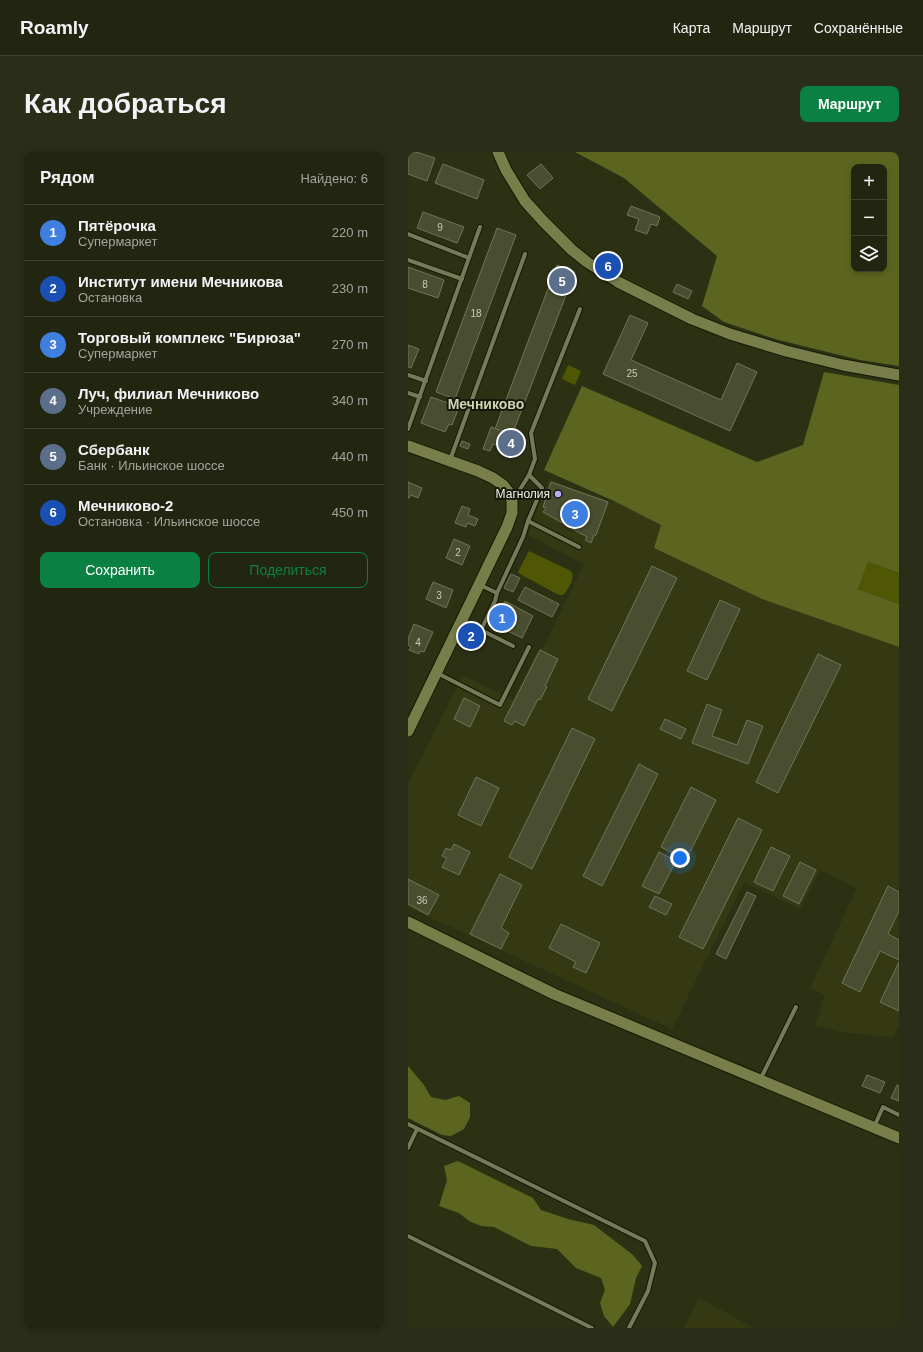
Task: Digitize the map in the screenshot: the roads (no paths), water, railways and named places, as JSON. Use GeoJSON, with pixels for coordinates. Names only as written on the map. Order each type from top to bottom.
{"type":"FeatureCollection","features":[{"type":"Feature","properties":{"kind":"main road"},"geometry":{"type":"LineString","coordinates":[[498,152],[506,170],[525,200],[543,221],[572,250],[603,272],[636,292],[692,319],[730,334],[793,353],[843,365],[899,375]]}},
{"type":"Feature","properties":{"kind":"main road"},"geometry":{"type":"LineString","coordinates":[[408,446],[449,460],[493,478],[503,485],[510,494],[512,501],[512,513],[507,527],[408,731]]}},
{"type":"Feature","properties":{"kind":"main road"},"geometry":{"type":"LineString","coordinates":[[408,922],[554,994],[899,1138]]}},
{"type":"Feature","properties":{"kind":"lane"},"geometry":{"type":"LineString","coordinates":[[408,428],[480,227]]}},
{"type":"Feature","properties":{"kind":"lane"},"geometry":{"type":"LineString","coordinates":[[408,234],[469,258]]}},
{"type":"Feature","properties":{"kind":"lane"},"geometry":{"type":"LineString","coordinates":[[449,460],[525,254]]}},
{"type":"Feature","properties":{"kind":"lane"},"geometry":{"type":"LineString","coordinates":[[408,260],[462,279]]}},
{"type":"Feature","properties":{"kind":"lane"},"geometry":{"type":"LineString","coordinates":[[512,501],[529,475],[535,459],[531,434],[580,309]]}},
{"type":"Feature","properties":{"kind":"lane"},"geometry":{"type":"LineString","coordinates":[[408,375],[426,381]]}},
{"type":"Feature","properties":{"kind":"lane"},"geometry":{"type":"LineString","coordinates":[[408,393],[420,397]]}},
{"type":"Feature","properties":{"kind":"lane"},"geometry":{"type":"LineString","coordinates":[[513,646],[481,630],[495,601],[496,593],[523,537],[542,488],[529,475]]}},
{"type":"Feature","properties":{"kind":"lane"},"geometry":{"type":"LineString","coordinates":[[528,521],[579,547]]}},
{"type":"Feature","properties":{"kind":"lane"},"geometry":{"type":"LineString","coordinates":[[479,585],[496,593]]}},
{"type":"Feature","properties":{"kind":"lane"},"geometry":{"type":"LineString","coordinates":[[436,673],[500,705],[530,647]]}},
{"type":"Feature","properties":{"kind":"lane"},"geometry":{"type":"LineString","coordinates":[[760,1081],[796,1006]]}},
{"type":"Feature","properties":{"kind":"lane"},"geometry":{"type":"LineString","coordinates":[[874,1128],[883,1107],[899,1115]]}},
{"type":"Feature","properties":{"kind":"lane"},"geometry":{"type":"LineString","coordinates":[[408,1124],[645,1242],[655,1263],[648,1291],[628,1328]]}},
{"type":"Feature","properties":{"kind":"lane"},"geometry":{"type":"LineString","coordinates":[[408,1148],[417,1129]]}},
{"type":"Feature","properties":{"kind":"lane"},"geometry":{"type":"LineString","coordinates":[[408,1236],[592,1328]]}},
{"type":"Feature","properties":{"kind":"place","name":"Мечниково-2"},"geometry":{"type":"Point","coordinates":[608,266]}},
{"type":"Feature","properties":{"kind":"place","name":"Сбербанк"},"geometry":{"type":"Point","coordinates":[562,281]}},
{"type":"Feature","properties":{"kind":"place","name":"Луч, филиал Мечниково"},"geometry":{"type":"Point","coordinates":[511,443]}},
{"type":"Feature","properties":{"kind":"place","name":"Магнолия"},"geometry":{"type":"Point","coordinates":[558,494]}},
{"type":"Feature","properties":{"kind":"place","name":"Торговый комплекс \"Бирюза\""},"geometry":{"type":"Point","coordinates":[575,514]}},
{"type":"Feature","properties":{"kind":"place","name":"Пятёрочка"},"geometry":{"type":"Point","coordinates":[502,618]}},
{"type":"Feature","properties":{"kind":"place","name":"Институт имени Мечникова"},"geometry":{"type":"Point","coordinates":[471,636]}},
{"type":"Feature","properties":{"kind":"district","name":"Мечниково"},"geometry":{"type":"Point","coordinates":[486,404]}}]}
